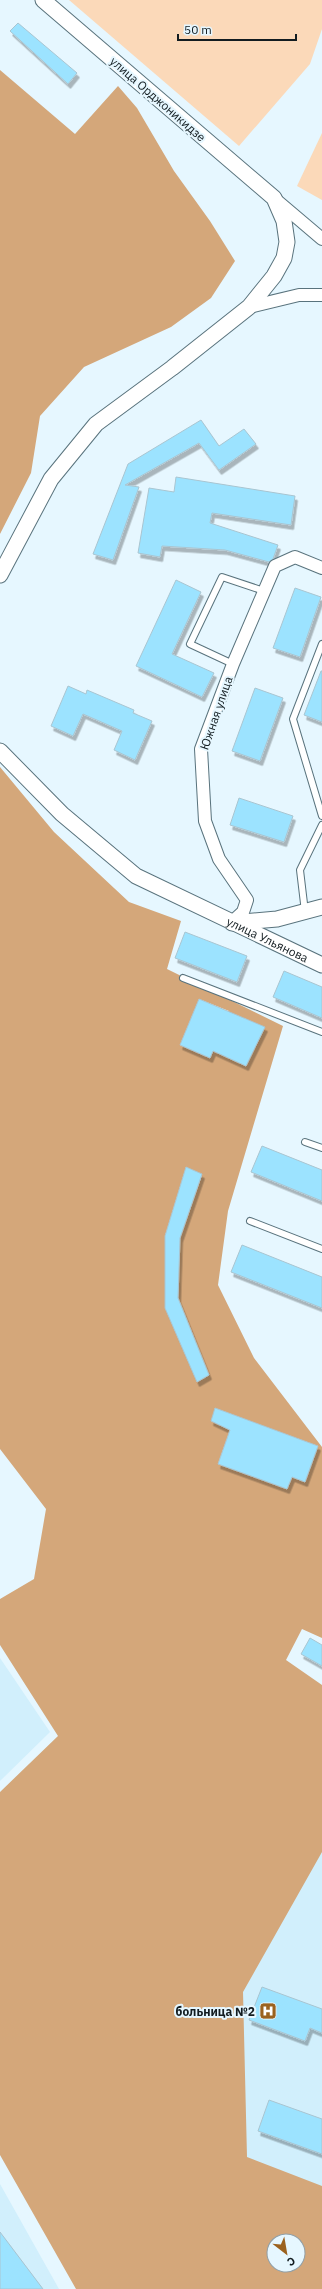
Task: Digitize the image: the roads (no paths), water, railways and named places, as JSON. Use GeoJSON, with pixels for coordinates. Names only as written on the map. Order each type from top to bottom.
{"type":"FeatureCollection","features":[{"type":"Feature","properties":{"kind":"street","name":"улица Орджоникидзе"},"geometry":{"type":"LineString","coordinates":[[43,0],[274,198]]}},
{"type":"Feature","properties":{"kind":"street"},"geometry":{"type":"LineString","coordinates":[[274,198],[322,239]]}},
{"type":"Feature","properties":{"kind":"street"},"geometry":{"type":"LineString","coordinates":[[0,575],[51,479],[96,424],[172,368],[249,306],[274,276],[284,258],[287,242],[284,221],[274,198]]}},
{"type":"Feature","properties":{"kind":"street"},"geometry":{"type":"LineString","coordinates":[[249,306],[300,295],[322,295]]}},
{"type":"Feature","properties":{"kind":"street","name":"Южная улица"},"geometry":{"type":"LineString","coordinates":[[231,924],[243,912],[247,900],[219,859],[205,821],[201,749],[233,664],[275,566],[295,558],[322,568]]}},
{"type":"Feature","properties":{"kind":"street"},"geometry":{"type":"LineString","coordinates":[[0,751],[62,814],[136,876],[231,924]]}},
{"type":"Feature","properties":{"kind":"street","name":"улица Ульянова"},"geometry":{"type":"LineString","coordinates":[[231,924],[277,919],[322,907]]}},
{"type":"Feature","properties":{"kind":"street","name":"улица Ульянова"},"geometry":{"type":"LineString","coordinates":[[231,924],[322,965]]}},
{"type":"Feature","properties":{"kind":"lane"},"geometry":{"type":"LineString","coordinates":[[233,664],[190,644],[222,577],[264,591]]}},
{"type":"Feature","properties":{"kind":"lane"},"geometry":{"type":"LineString","coordinates":[[322,644],[293,719],[322,816]]}},
{"type":"Feature","properties":{"kind":"lane"},"geometry":{"type":"LineString","coordinates":[[305,912],[300,870],[322,825]]}},
{"type":"Feature","properties":{"kind":"lane"},"geometry":{"type":"LineString","coordinates":[[183,978],[322,1032]]}},
{"type":"Feature","properties":{"kind":"lane"},"geometry":{"type":"LineString","coordinates":[[305,1142],[322,1148]]}},
{"type":"Feature","properties":{"kind":"lane"},"geometry":{"type":"LineString","coordinates":[[250,1221],[322,1249]]}},
{"type":"Feature","properties":{"kind":"place","name":"больница №2"},"geometry":{"type":"Point","coordinates":[268,2011]}}]}
